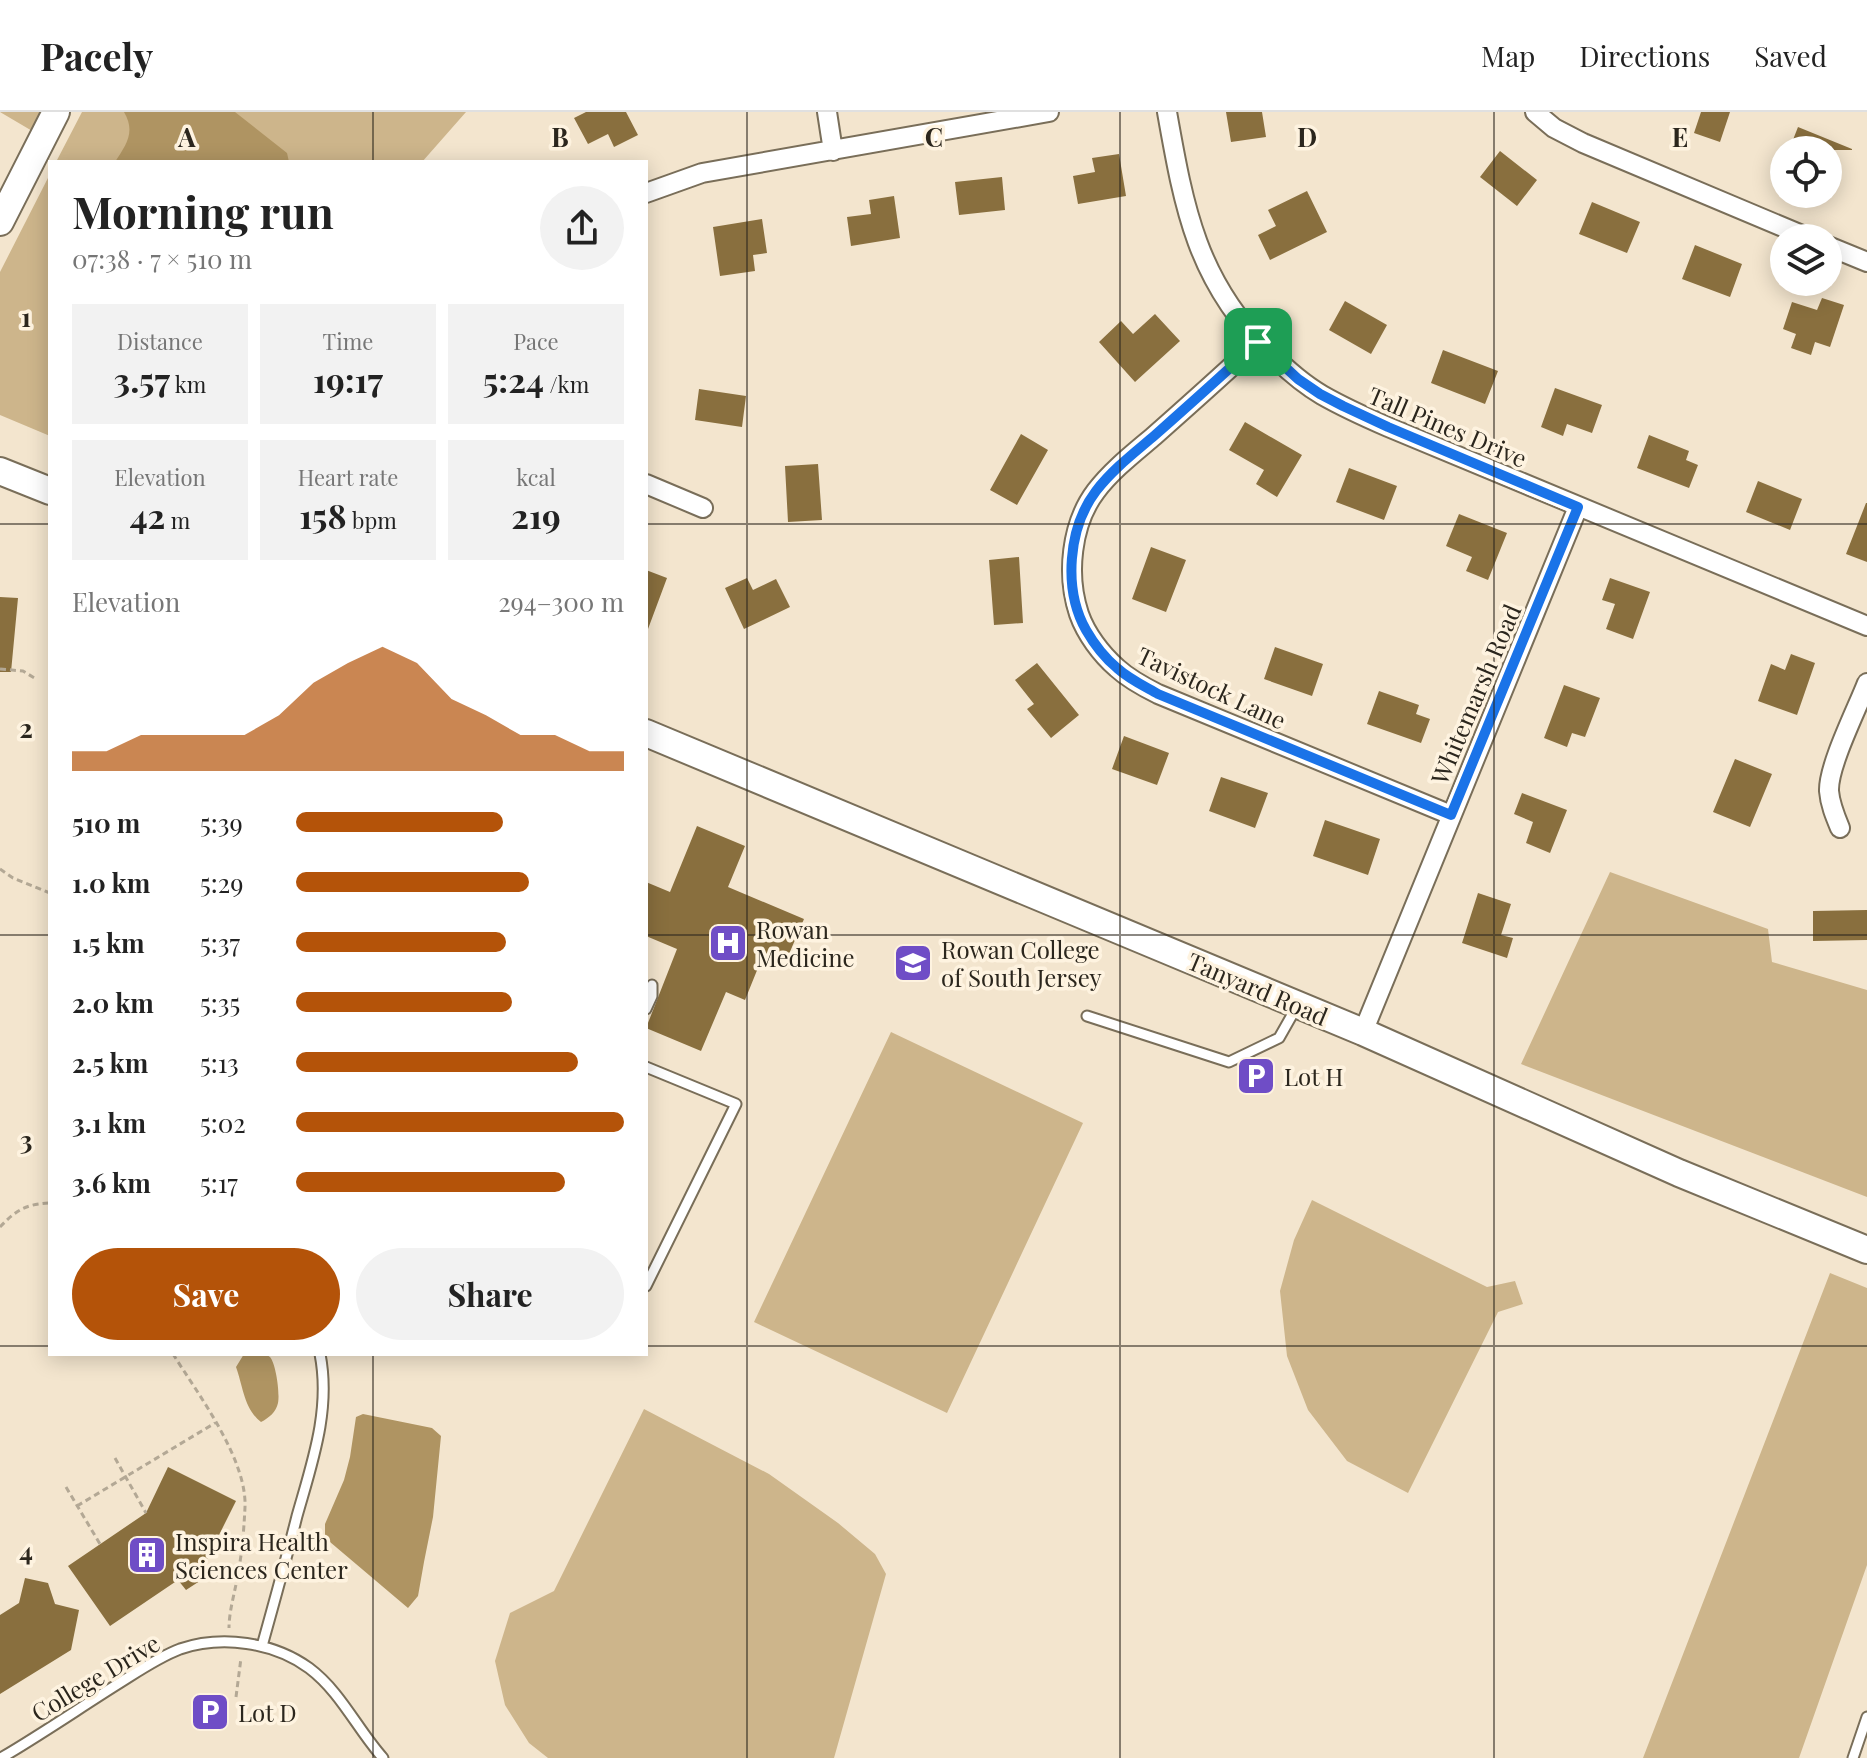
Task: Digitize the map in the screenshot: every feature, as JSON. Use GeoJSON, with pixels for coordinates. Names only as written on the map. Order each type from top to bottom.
{"type":"FeatureCollection","features":[{"type":"Feature","properties":{"kind":"street"},"geometry":{"type":"LineString","coordinates":[[0,222],[56,112]]}},
{"type":"Feature","properties":{"kind":"street"},"geometry":{"type":"LineString","coordinates":[[827,112],[833,151]]}},
{"type":"Feature","properties":{"kind":"street"},"geometry":{"type":"LineString","coordinates":[[648,192],[702,173],[1049,112]]}},
{"type":"Feature","properties":{"kind":"street","name":"Tall Pines Drive"},"geometry":{"type":"LineString","coordinates":[[1167,112],[1187,207],[1200,251],[1214,280],[1243,326],[1298,379],[1320,394],[1388,427],[1867,626]]}},
{"type":"Feature","properties":{"kind":"street"},"geometry":{"type":"LineString","coordinates":[[1535,112],[1554,128],[1583,143],[1776,224]]}},
{"type":"Feature","properties":{"kind":"street"},"geometry":{"type":"LineString","coordinates":[[1842,252],[1867,262]]}},
{"type":"Feature","properties":{"kind":"street","name":"Tavistock Lane"},"geometry":{"type":"LineString","coordinates":[[1258,342],[1118,468],[1095,493],[1082,518],[1073,549],[1078,613],[1106,657],[1130,679],[1158,694],[1451,815]]}},
{"type":"Feature","properties":{"kind":"street"},"geometry":{"type":"LineString","coordinates":[[0,471],[48,490]]}},
{"type":"Feature","properties":{"kind":"street"},"geometry":{"type":"LineString","coordinates":[[648,485],[703,508]]}},
{"type":"Feature","properties":{"kind":"street","name":"Whitemarsh Road"},"geometry":{"type":"LineString","coordinates":[[1363,1032],[1578,507]]}},
{"type":"Feature","properties":{"kind":"street"},"geometry":{"type":"LineString","coordinates":[[1840,828],[1829,791],[1832,770],[1867,683]]}},
{"type":"Feature","properties":{"kind":"street","name":"Tanyard Road"},"geometry":{"type":"LineString","coordinates":[[648,734],[1363,1032],[1679,1173],[1867,1250]]}},
{"type":"Feature","properties":{"kind":"lane"},"geometry":{"type":"LineString","coordinates":[[648,1005],[652,985]]}},
{"type":"Feature","properties":{"kind":"lane"},"geometry":{"type":"LineString","coordinates":[[1087,1016],[1229,1062],[1279,1038],[1297,1005]]}},
{"type":"Feature","properties":{"kind":"lane"},"geometry":{"type":"LineString","coordinates":[[648,1068],[736,1104],[648,1282]]}},
{"type":"Feature","properties":{"kind":"lane"},"geometry":{"type":"LineString","coordinates":[[262,1646],[322,1420],[325,1395],[320,1356]]}},
{"type":"Feature","properties":{"kind":"lane","name":"College Drive"},"geometry":{"type":"LineString","coordinates":[[1,1758],[131,1676],[179,1650],[224,1641],[262,1646],[294,1659],[324,1681],[383,1758]]}},
{"type":"Feature","properties":{"kind":"lane"},"geometry":{"type":"LineString","coordinates":[[1853,1758],[1867,1717]]}},
{"type":"Feature","properties":{"kind":"path"},"geometry":{"type":"LineString","coordinates":[[0,669],[23,671],[36,679]]}},
{"type":"Feature","properties":{"kind":"path"},"geometry":{"type":"LineString","coordinates":[[0,869],[13,878],[48,892]]}},
{"type":"Feature","properties":{"kind":"path"},"geometry":{"type":"LineString","coordinates":[[0,1227],[12,1214],[29,1205],[48,1203]]}},
{"type":"Feature","properties":{"kind":"path"},"geometry":{"type":"LineString","coordinates":[[174,1356],[237,1466],[245,1505],[239,1571]]}},
{"type":"Feature","properties":{"kind":"path"},"geometry":{"type":"LineString","coordinates":[[77,1506],[215,1423]]}},
{"type":"Feature","properties":{"kind":"path"},"geometry":{"type":"LineString","coordinates":[[115,1458],[146,1513]]}},
{"type":"Feature","properties":{"kind":"path"},"geometry":{"type":"LineString","coordinates":[[66,1487],[100,1544]]}},
{"type":"Feature","properties":{"kind":"shaded area"},"geometry":{"type":"Polygon","coordinates":[[[0,112],[50,112],[39,135],[0,112]]]}},
{"type":"Feature","properties":{"kind":"shaded area"},"geometry":{"type":"Polygon","coordinates":[[[82,112],[466,112],[424,160],[57,160],[82,112]]]}},
{"type":"Feature","properties":{"kind":"shaded area"},"geometry":{"type":"Polygon","coordinates":[[[124,112],[235,112],[287,153],[289,160],[116,160],[126,144],[128,119],[124,112]]]}},
{"type":"Feature","properties":{"kind":"shaded area"},"geometry":{"type":"Polygon","coordinates":[[[48,178],[48,435],[0,415],[0,272],[48,178]]]}},
{"type":"Feature","properties":{"kind":"shaded area"},"geometry":{"type":"Polygon","coordinates":[[[1610,872],[1768,929],[1772,962],[1867,990],[1867,1197],[1521,1064],[1610,872]]]}},
{"type":"Feature","properties":{"kind":"shaded area"},"geometry":{"type":"Polygon","coordinates":[[[891,1032],[1083,1123],[947,1413],[754,1322],[891,1032]]]}},
{"type":"Feature","properties":{"kind":"shaded area"},"geometry":{"type":"Polygon","coordinates":[[[1312,1200],[1487,1287],[1515,1281],[1523,1304],[1498,1312],[1408,1493],[1347,1461],[1308,1410],[1287,1356],[1280,1291],[1294,1240],[1312,1200]]]}},
{"type":"Feature","properties":{"kind":"shaded area"},"geometry":{"type":"Polygon","coordinates":[[[1830,1273],[1867,1288],[1867,1565],[1799,1758],[1643,1758],[1830,1273]]]}},
{"type":"Feature","properties":{"kind":"shaded area"},"geometry":{"type":"Polygon","coordinates":[[[243,1356],[268,1356],[272,1361],[276,1372],[278,1403],[272,1414],[261,1422],[247,1404],[236,1367],[243,1356]]]}},
{"type":"Feature","properties":{"kind":"shaded area"},"geometry":{"type":"Polygon","coordinates":[[[644,1409],[769,1474],[838,1523],[875,1554],[886,1574],[834,1758],[548,1758],[529,1743],[505,1705],[495,1661],[510,1613],[554,1591],[644,1409]]]}},
{"type":"Feature","properties":{"kind":"shaded area"},"geometry":{"type":"Polygon","coordinates":[[[363,1414],[432,1428],[441,1436],[433,1517],[418,1596],[408,1608],[325,1535],[325,1524],[344,1480],[356,1417],[363,1414]]]}},
{"type":"Feature","properties":{"kind":"building"},"geometry":{"type":"Polygon","coordinates":[[[586,112],[626,112],[638,135],[614,147],[608,134],[588,144],[574,118],[586,112]]]}},
{"type":"Feature","properties":{"kind":"building"},"geometry":{"type":"Polygon","coordinates":[[[1226,112],[1262,112],[1266,137],[1231,142],[1226,112]]]}},
{"type":"Feature","properties":{"kind":"building"},"geometry":{"type":"Polygon","coordinates":[[[1701,112],[1730,112],[1720,142],[1694,133],[1701,112]]]}},
{"type":"Feature","properties":{"kind":"building"},"geometry":{"type":"Polygon","coordinates":[[[1798,127],[1820,136],[1794,136],[1798,127]]]}},
{"type":"Feature","properties":{"kind":"building"},"geometry":{"type":"Polygon","coordinates":[[[1500,151],[1537,180],[1517,206],[1480,177],[1500,151]]]}},
{"type":"Feature","properties":{"kind":"building"},"geometry":{"type":"Polygon","coordinates":[[[1119,154],[1126,196],[1078,204],[1073,176],[1095,172],[1092,158],[1119,154]]]}},
{"type":"Feature","properties":{"kind":"building"},"geometry":{"type":"Polygon","coordinates":[[[1002,177],[1005,210],[959,215],[955,182],[1002,177]]]}},
{"type":"Feature","properties":{"kind":"building"},"geometry":{"type":"Polygon","coordinates":[[[1307,191],[1327,232],[1270,260],[1258,235],[1276,226],[1268,210],[1307,191]]]}},
{"type":"Feature","properties":{"kind":"building"},"geometry":{"type":"Polygon","coordinates":[[[894,196],[900,238],[851,246],[847,217],[871,214],[869,200],[894,196]]]}},
{"type":"Feature","properties":{"kind":"building"},"geometry":{"type":"Polygon","coordinates":[[[1592,202],[1640,222],[1627,253],[1579,234],[1592,202]]]}},
{"type":"Feature","properties":{"kind":"building"},"geometry":{"type":"Polygon","coordinates":[[[762,219],[767,253],[753,255],[755,271],[720,276],[713,227],[762,219]]]}},
{"type":"Feature","properties":{"kind":"building"},"geometry":{"type":"Polygon","coordinates":[[[1695,245],[1742,264],[1730,297],[1682,279],[1695,245]]]}},
{"type":"Feature","properties":{"kind":"building"},"geometry":{"type":"Polygon","coordinates":[[[1822,298],[1844,305],[1830,347],[1815,342],[1811,355],[1791,348],[1796,334],[1783,329],[1792,302],[1817,310],[1822,298]]]}},
{"type":"Feature","properties":{"kind":"building"},"geometry":{"type":"Polygon","coordinates":[[[1345,301],[1387,325],[1371,354],[1329,330],[1345,301]]]}},
{"type":"Feature","properties":{"kind":"building"},"geometry":{"type":"Polygon","coordinates":[[[1155,314],[1180,341],[1135,382],[1099,342],[1121,321],[1133,334],[1155,314]]]}},
{"type":"Feature","properties":{"kind":"building"},"geometry":{"type":"Polygon","coordinates":[[[1443,350],[1498,371],[1485,404],[1431,383],[1443,350]]]}},
{"type":"Feature","properties":{"kind":"building"},"geometry":{"type":"Polygon","coordinates":[[[1555,388],[1602,405],[1592,433],[1567,424],[1563,436],[1541,427],[1555,388]]]}},
{"type":"Feature","properties":{"kind":"building"},"geometry":{"type":"Polygon","coordinates":[[[699,389],[746,396],[742,427],[695,420],[699,389]]]}},
{"type":"Feature","properties":{"kind":"building"},"geometry":{"type":"Polygon","coordinates":[[[1245,422],[1302,455],[1277,497],[1256,484],[1264,470],[1229,450],[1245,422]]]}},
{"type":"Feature","properties":{"kind":"building"},"geometry":{"type":"Polygon","coordinates":[[[1021,434],[1048,450],[1017,505],[990,490],[1021,434]]]}},
{"type":"Feature","properties":{"kind":"building"},"geometry":{"type":"Polygon","coordinates":[[[1649,435],[1689,451],[1686,460],[1698,465],[1689,488],[1637,468],[1649,435]]]}},
{"type":"Feature","properties":{"kind":"building"},"geometry":{"type":"Polygon","coordinates":[[[818,464],[822,520],[788,522],[785,466],[818,464]]]}},
{"type":"Feature","properties":{"kind":"building"},"geometry":{"type":"Polygon","coordinates":[[[1349,468],[1397,486],[1384,520],[1336,502],[1349,468]]]}},
{"type":"Feature","properties":{"kind":"building"},"geometry":{"type":"Polygon","coordinates":[[[1758,481],[1802,499],[1790,530],[1746,512],[1758,481]]]}},
{"type":"Feature","properties":{"kind":"building"},"geometry":{"type":"Polygon","coordinates":[[[1867,503],[1867,562],[1846,554],[1867,503]]]}},
{"type":"Feature","properties":{"kind":"building"},"geometry":{"type":"Polygon","coordinates":[[[1459,514],[1507,533],[1488,580],[1466,571],[1472,557],[1446,546],[1459,514]]]}},
{"type":"Feature","properties":{"kind":"building"},"geometry":{"type":"Polygon","coordinates":[[[1151,547],[1186,560],[1166,612],[1132,599],[1151,547]]]}},
{"type":"Feature","properties":{"kind":"building"},"geometry":{"type":"Polygon","coordinates":[[[1019,557],[1023,623],[994,625],[989,560],[1019,557]]]}},
{"type":"Feature","properties":{"kind":"building"},"geometry":{"type":"Polygon","coordinates":[[[648,571],[667,578],[648,629],[648,571]]]}},
{"type":"Feature","properties":{"kind":"building"},"geometry":{"type":"Polygon","coordinates":[[[747,578],[753,590],[776,579],[790,607],[744,629],[725,588],[747,578]]]}},
{"type":"Feature","properties":{"kind":"building"},"geometry":{"type":"Polygon","coordinates":[[[1610,578],[1650,592],[1633,639],[1606,629],[1615,604],[1602,600],[1610,578]]]}},
{"type":"Feature","properties":{"kind":"building"},"geometry":{"type":"Polygon","coordinates":[[[0,597],[18,598],[11,672],[0,672],[0,597]]]}},
{"type":"Feature","properties":{"kind":"building"},"geometry":{"type":"Polygon","coordinates":[[[1275,647],[1323,664],[1312,696],[1264,679],[1275,647]]]}},
{"type":"Feature","properties":{"kind":"building"},"geometry":{"type":"Polygon","coordinates":[[[1791,654],[1815,663],[1797,715],[1758,701],[1771,664],[1785,670],[1791,654]]]}},
{"type":"Feature","properties":{"kind":"building"},"geometry":{"type":"Polygon","coordinates":[[[1037,663],[1079,715],[1051,738],[1027,709],[1034,704],[1015,680],[1037,663]]]}},
{"type":"Feature","properties":{"kind":"building"},"geometry":{"type":"Polygon","coordinates":[[[1564,685],[1600,698],[1585,737],[1572,733],[1567,747],[1544,738],[1564,685]]]}},
{"type":"Feature","properties":{"kind":"building"},"geometry":{"type":"Polygon","coordinates":[[[1379,691],[1419,705],[1416,714],[1430,719],[1421,743],[1367,724],[1379,691]]]}},
{"type":"Feature","properties":{"kind":"building"},"geometry":{"type":"Polygon","coordinates":[[[1124,736],[1169,753],[1157,785],[1112,769],[1124,736]]]}},
{"type":"Feature","properties":{"kind":"building"},"geometry":{"type":"Polygon","coordinates":[[[1735,759],[1772,774],[1750,827],[1713,812],[1735,759]]]}},
{"type":"Feature","properties":{"kind":"building"},"geometry":{"type":"Polygon","coordinates":[[[1221,777],[1268,793],[1255,828],[1209,811],[1221,777]]]}},
{"type":"Feature","properties":{"kind":"building"},"geometry":{"type":"Polygon","coordinates":[[[1522,793],[1567,810],[1550,853],[1526,843],[1533,822],[1514,814],[1522,793]]]}},
{"type":"Feature","properties":{"kind":"building"},"geometry":{"type":"Polygon","coordinates":[[[1325,820],[1380,839],[1368,875],[1313,856],[1325,820]]]}},
{"type":"Feature","properties":{"kind":"building","name":"Rowan Medicine"},"geometry":{"type":"Polygon","coordinates":[[[697,826],[745,846],[728,887],[804,919],[783,968],[762,958],[745,1000],[726,992],[701,1051],[648,1029],[677,949],[648,937],[648,883],[670,892],[697,826]]]}},
{"type":"Feature","properties":{"kind":"building"},"geometry":{"type":"Polygon","coordinates":[[[1478,893],[1511,904],[1501,935],[1513,938],[1507,958],[1462,943],[1478,893]]]}},
{"type":"Feature","properties":{"kind":"building"},"geometry":{"type":"Polygon","coordinates":[[[1867,910],[1867,940],[1813,941],[1813,911],[1867,910]]]}},
{"type":"Feature","properties":{"kind":"building","name":"Inspira Health Sciences Center"},"geometry":{"type":"Polygon","coordinates":[[[168,1467],[236,1501],[203,1567],[209,1575],[186,1590],[178,1580],[110,1626],[68,1566],[146,1513],[168,1467]]]}},
{"type":"Feature","properties":{"kind":"building"},"geometry":{"type":"Polygon","coordinates":[[[25,1578],[48,1583],[55,1604],[79,1610],[71,1650],[0,1694],[0,1615],[19,1603],[25,1578]]]}},
{"type":"Feature","properties":{"kind":"place","name":"Rowan Medicine"},"geometry":{"type":"Point","coordinates":[728,943]}},
{"type":"Feature","properties":{"kind":"place","name":"Rowan College of South Jersey"},"geometry":{"type":"Point","coordinates":[913,963]}},
{"type":"Feature","properties":{"kind":"place","name":"Lot H"},"geometry":{"type":"Point","coordinates":[1256,1076]}},
{"type":"Feature","properties":{"kind":"place","name":"Inspira Health Sciences Center"},"geometry":{"type":"Point","coordinates":[147,1555]}},
{"type":"Feature","properties":{"kind":"place","name":"Lot D"},"geometry":{"type":"Point","coordinates":[210,1712]}},
{"type":"Feature","properties":{"kind":"route"},"geometry":{"type":"LineString","coordinates":[[1258,342],[1298,379],[1343,406],[1578,507],[1451,815],[1158,694],[1130,679],[1096,645],[1078,613],[1072,570],[1073,549],[1079,526],[1095,493],[1118,468],[1258,342]]}}]}
